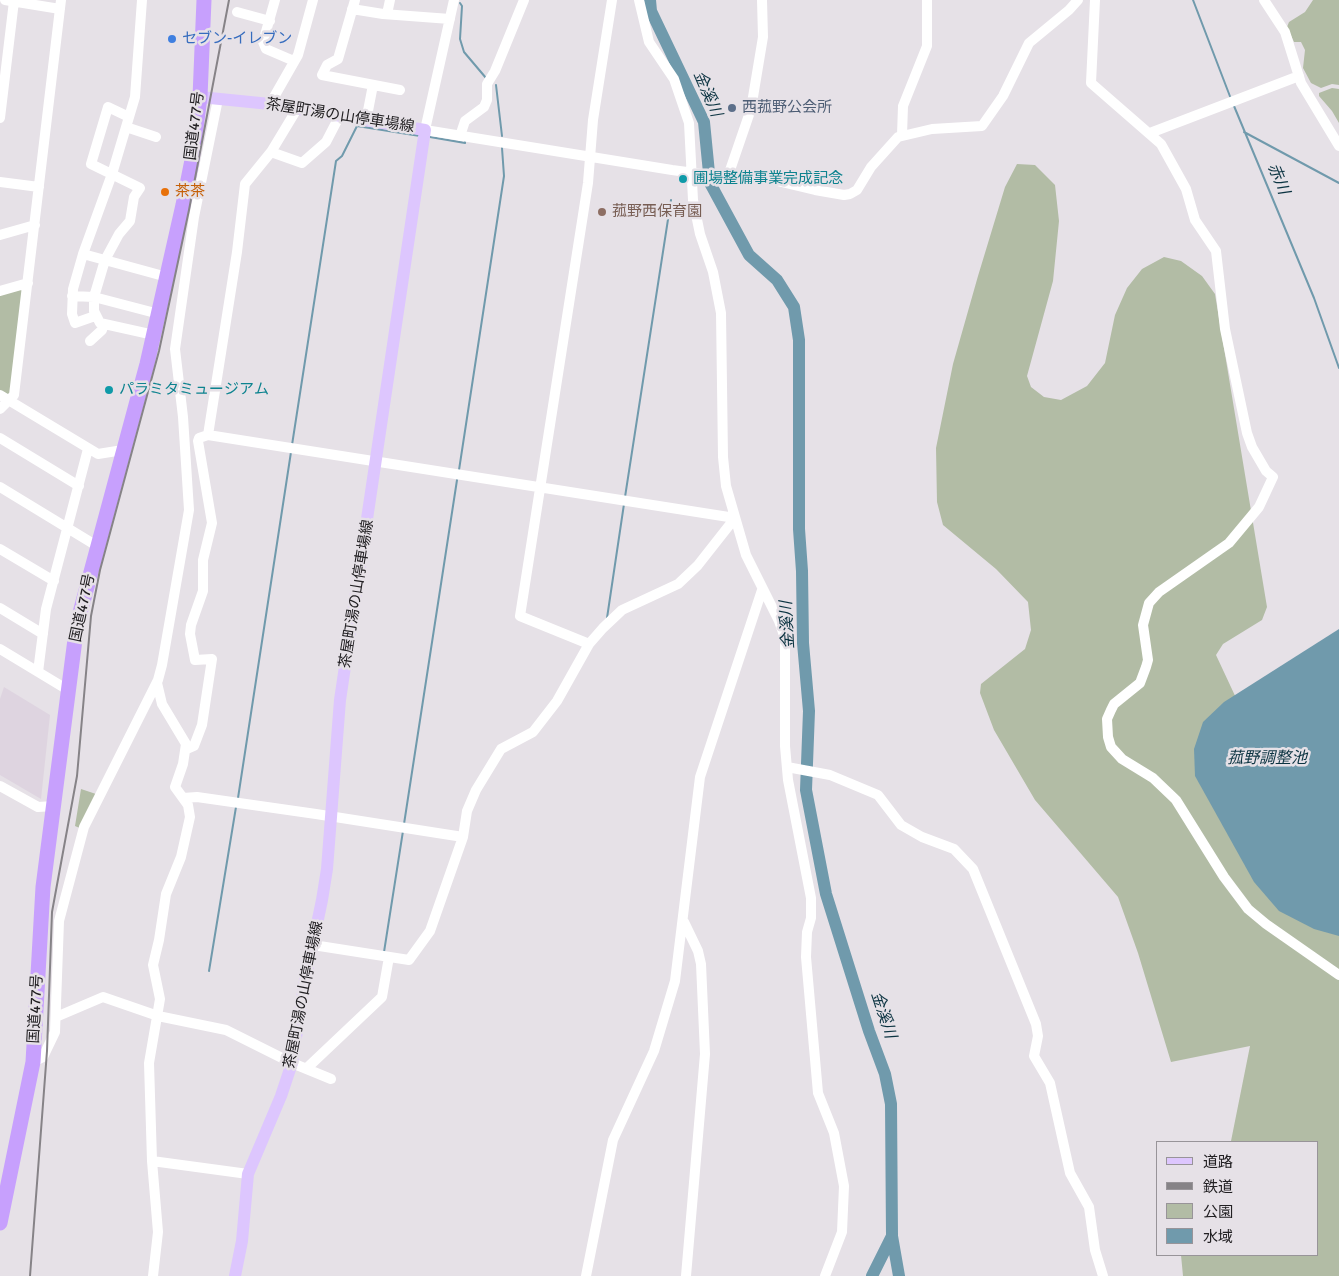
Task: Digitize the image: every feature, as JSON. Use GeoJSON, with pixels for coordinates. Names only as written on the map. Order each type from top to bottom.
{"type":"FeatureCollection","features":[{"type":"Feature","properties":{"kind":"highway","name":"国道477号"},"geometry":{"type":"LineString","coordinates":[[0,1223],[33,1062],[43,887],[79,616],[154,335],[192,160],[200,97],[204,0]]}},
{"type":"Feature","properties":{"kind":"main road","name":"茶屋町湯の山停車場線"},"geometry":{"type":"LineString","coordinates":[[200,97],[270,104],[366,121],[425,134],[340,700],[327,869],[292,1063],[281,1096],[248,1174],[240,1249],[235,1276]]}},
{"type":"Feature","properties":{"kind":"street"},"geometry":{"type":"LineString","coordinates":[[95,316],[75,323],[72,296],[83,254],[112,174],[136,90],[142,0]]}},
{"type":"Feature","properties":{"kind":"street"},"geometry":{"type":"LineString","coordinates":[[275,0],[263,42],[266,49],[294,61]]}},
{"type":"Feature","properties":{"kind":"street"},"geometry":{"type":"LineString","coordinates":[[270,104],[298,55],[313,0]]}},
{"type":"Feature","properties":{"kind":"street"},"geometry":{"type":"LineString","coordinates":[[387,14],[390,0]]}},
{"type":"Feature","properties":{"kind":"street"},"geometry":{"type":"LineString","coordinates":[[454,0],[425,134],[464,137],[694,172],[726,176],[752,175],[815,190],[850,194],[860,186],[883,151],[902,135],[932,129],[982,126],[1003,96],[1029,42],[1069,10],[1078,0]]}},
{"type":"Feature","properties":{"kind":"street"},"geometry":{"type":"LineString","coordinates":[[464,137],[465,121],[484,107],[487,100],[489,80],[524,0]]}},
{"type":"Feature","properties":{"kind":"street"},"geometry":{"type":"LineString","coordinates":[[589,644],[520,616],[588,184],[589,156],[612,0]]}},
{"type":"Feature","properties":{"kind":"street"},"geometry":{"type":"LineString","coordinates":[[639,0],[649,42],[674,80],[689,123],[694,172],[693,200],[698,227],[720,302],[723,457],[726,486],[746,555],[779,621],[785,638],[785,746],[811,898],[811,918],[806,932],[806,957],[819,1099],[834,1133],[844,1186],[842,1232],[825,1276]]}},
{"type":"Feature","properties":{"kind":"street"},"geometry":{"type":"LineString","coordinates":[[726,176],[751,109],[763,37],[762,0]]}},
{"type":"Feature","properties":{"kind":"street"},"geometry":{"type":"LineString","coordinates":[[902,135],[903,106],[927,46],[927,0]]}},
{"type":"Feature","properties":{"kind":"street"},"geometry":{"type":"LineString","coordinates":[[1095,0],[1090,83],[1161,144],[1186,189],[1195,220],[1216,251],[1225,329],[1247,433],[1252,447],[1266,471],[1273,477],[1259,507],[1230,543],[1159,592],[1150,603],[1143,625],[1148,660],[1146,668],[1140,683],[1114,704],[1107,719],[1108,737],[1111,747],[1122,759],[1153,778],[1176,800],[1224,877],[1248,909],[1266,924],[1339,975]]}},
{"type":"Feature","properties":{"kind":"street"},"geometry":{"type":"LineString","coordinates":[[1264,0],[1285,32],[1299,76],[1326,128],[1339,146]]}},
{"type":"Feature","properties":{"kind":"street"},"geometry":{"type":"LineString","coordinates":[[0,118],[4,51],[10,1],[60,5],[14,395],[4,398]]}},
{"type":"Feature","properties":{"kind":"street"},"geometry":{"type":"LineString","coordinates":[[400,90],[322,75],[327,65],[338,59],[354,4],[387,14],[450,19]]}},
{"type":"Feature","properties":{"kind":"street"},"geometry":{"type":"LineString","coordinates":[[237,12],[270,20]]}},
{"type":"Feature","properties":{"kind":"street"},"geometry":{"type":"LineString","coordinates":[[1150,133],[1299,76]]}},
{"type":"Feature","properties":{"kind":"street"},"geometry":{"type":"LineString","coordinates":[[366,121],[373,85]]}},
{"type":"Feature","properties":{"kind":"street"},"geometry":{"type":"LineString","coordinates":[[33,1062],[43,1057],[52,1041],[56,1017],[59,921],[84,827],[157,683],[174,604],[189,510],[183,417],[175,348],[192,226],[218,99]]}},
{"type":"Feature","properties":{"kind":"street"},"geometry":{"type":"LineString","coordinates":[[154,335],[104,324],[97,320],[95,316],[94,297],[104,260],[119,234],[130,221],[134,197],[140,188],[91,164],[108,107],[128,122],[156,137]]}},
{"type":"Feature","properties":{"kind":"street"},"geometry":{"type":"LineString","coordinates":[[208,435],[237,252],[245,184],[271,152],[297,109]]}},
{"type":"Feature","properties":{"kind":"street"},"geometry":{"type":"LineString","coordinates":[[271,152],[302,163],[326,142],[339,117]]}},
{"type":"Feature","properties":{"kind":"street"},"geometry":{"type":"LineString","coordinates":[[0,182],[39,187]]}},
{"type":"Feature","properties":{"kind":"street"},"geometry":{"type":"LineString","coordinates":[[0,235],[34,225]]}},
{"type":"Feature","properties":{"kind":"street"},"geometry":{"type":"LineString","coordinates":[[83,254],[167,277]]}},
{"type":"Feature","properties":{"kind":"street"},"geometry":{"type":"LineString","coordinates":[[0,291],[28,283]]}},
{"type":"Feature","properties":{"kind":"street"},"geometry":{"type":"LineString","coordinates":[[72,296],[94,297],[159,314]]}},
{"type":"Feature","properties":{"kind":"street"},"geometry":{"type":"LineString","coordinates":[[90,341],[102,330],[104,324]]}},
{"type":"Feature","properties":{"kind":"street"},"geometry":{"type":"LineString","coordinates":[[0,409],[4,398]]}},
{"type":"Feature","properties":{"kind":"street"},"geometry":{"type":"LineString","coordinates":[[4,398],[98,454],[124,450]]}},
{"type":"Feature","properties":{"kind":"street"},"geometry":{"type":"LineString","coordinates":[[187,749],[194,746],[202,725],[212,659],[195,660],[190,629],[202,591],[203,560],[212,523],[198,438],[208,435],[291,450],[735,518]]}},
{"type":"Feature","properties":{"kind":"street"},"geometry":{"type":"LineString","coordinates":[[0,438],[79,486]]}},
{"type":"Feature","properties":{"kind":"street"},"geometry":{"type":"LineString","coordinates":[[38,672],[43,634],[54,581],[88,449]]}},
{"type":"Feature","properties":{"kind":"street"},"geometry":{"type":"LineString","coordinates":[[0,487],[97,546]]}},
{"type":"Feature","properties":{"kind":"street"},"geometry":{"type":"LineString","coordinates":[[313,945],[409,960],[430,931],[463,837],[467,811],[476,790],[501,748],[532,732],[557,701],[589,644],[622,610],[678,584],[698,565],[735,518]]}},
{"type":"Feature","properties":{"kind":"street"},"geometry":{"type":"LineString","coordinates":[[0,549],[54,581]]}},
{"type":"Feature","properties":{"kind":"street"},"geometry":{"type":"LineString","coordinates":[[586,1276],[613,1140],[639,1088],[666,1016],[675,981],[684,922],[700,778],[762,590]]}},
{"type":"Feature","properties":{"kind":"street"},"geometry":{"type":"LineString","coordinates":[[0,608],[43,634]]}},
{"type":"Feature","properties":{"kind":"street"},"geometry":{"type":"LineString","coordinates":[[0,649],[68,690]]}},
{"type":"Feature","properties":{"kind":"street"},"geometry":{"type":"LineString","coordinates":[[153,1276],[158,1232],[152,1161],[149,1063],[160,999],[153,965],[166,894],[181,857],[190,817],[188,805],[175,788],[187,749],[184,739],[170,721],[162,704],[157,683]]}},
{"type":"Feature","properties":{"kind":"street"},"geometry":{"type":"LineString","coordinates":[[789,768],[830,775],[878,795],[901,824],[922,837],[954,849],[973,869],[1036,1024],[1038,1036],[1034,1056],[1050,1083],[1070,1173],[1089,1208],[1095,1250],[1103,1276]]}},
{"type":"Feature","properties":{"kind":"street"},"geometry":{"type":"LineString","coordinates":[[0,786],[38,807],[54,806]]}},
{"type":"Feature","properties":{"kind":"street"},"geometry":{"type":"LineString","coordinates":[[183,798],[197,797],[463,837]]}},
{"type":"Feature","properties":{"kind":"street"},"geometry":{"type":"LineString","coordinates":[[684,922],[698,951],[701,964],[704,1054],[686,1276]]}},
{"type":"Feature","properties":{"kind":"street"},"geometry":{"type":"LineString","coordinates":[[307,1068],[382,997],[389,957]]}},
{"type":"Feature","properties":{"kind":"street"},"geometry":{"type":"LineString","coordinates":[[56,1017],[103,997],[158,1016],[226,1030],[292,1063],[331,1079]]}},
{"type":"Feature","properties":{"kind":"street"},"geometry":{"type":"LineString","coordinates":[[152,1161],[248,1174]]}},
{"type":"Feature","properties":{"kind":"shaded area"},"geometry":{"type":"Polygon","coordinates":[[[4,687],[50,715],[41,799],[0,775],[0,699],[4,687]]]}},
{"type":"Feature","properties":{"kind":"green space"},"geometry":{"type":"Polygon","coordinates":[[[1313,0],[1339,0],[1339,85],[1332,84],[1321,88],[1311,83],[1303,68],[1305,50],[1301,42],[1294,42],[1287,27],[1289,22],[1305,12],[1313,0]]]}},
{"type":"Feature","properties":{"kind":"green space"},"geometry":{"type":"Polygon","coordinates":[[[1332,88],[1339,89],[1339,123],[1332,111],[1319,96],[1319,93],[1332,88]]]}},
{"type":"Feature","properties":{"kind":"green space"},"geometry":{"type":"Polygon","coordinates":[[[1017,164],[1035,165],[1055,185],[1059,221],[1053,281],[1027,376],[1031,387],[1044,397],[1061,400],[1087,386],[1105,363],[1115,315],[1127,288],[1142,269],[1164,257],[1181,261],[1202,276],[1215,294],[1267,607],[1262,620],[1223,644],[1216,655],[1237,700],[1339,884],[1339,1276],[1183,1276],[1181,1256],[1319,1256],[1319,1141],[1231,1141],[1250,1046],[1171,1062],[1138,953],[1118,897],[1035,800],[994,730],[980,693],[981,684],[1025,649],[1031,630],[1028,602],[996,569],[943,525],[937,502],[936,448],[953,364],[1005,187],[1017,164]]]}},
{"type":"Feature","properties":{"kind":"green space"},"geometry":{"type":"Polygon","coordinates":[[[22,288],[24,290],[12,393],[8,396],[0,391],[0,294],[22,288]]]}},
{"type":"Feature","properties":{"kind":"green space"},"geometry":{"type":"Polygon","coordinates":[[[81,789],[96,794],[82,829],[75,826],[81,789]]]}},
{"type":"Feature","properties":{"kind":"water","name":"菰野調整池"},"geometry":{"type":"Polygon","coordinates":[[[1339,629],[1339,936],[1314,929],[1279,911],[1254,882],[1195,776],[1194,749],[1203,722],[1224,702],[1339,629]]]}},
{"type":"Feature","properties":{"kind":"waterway","name":"金溪川"},"geometry":{"type":"LineString","coordinates":[[650,0],[651,11],[704,122],[710,183],[749,255],[777,280],[794,307],[799,340],[799,529],[802,571],[803,643],[809,711],[806,790],[826,894],[869,1031],[885,1074],[891,1104],[892,1236],[899,1276]]}},
{"type":"Feature","properties":{"kind":"waterway","name":"赤川"},"geometry":{"type":"LineString","coordinates":[[1193,0],[1231,99]]}},
{"type":"Feature","properties":{"kind":"waterway"},"geometry":{"type":"LineString","coordinates":[[460,3],[462,6],[460,39],[464,52],[486,78]]}},
{"type":"Feature","properties":{"kind":"waterway"},"geometry":{"type":"LineString","coordinates":[[496,85],[502,136]]}},
{"type":"Feature","properties":{"kind":"waterway","name":"赤川"},"geometry":{"type":"LineString","coordinates":[[1234,106],[1314,298],[1339,368]]}},
{"type":"Feature","properties":{"kind":"waterway"},"geometry":{"type":"LineString","coordinates":[[292,445],[336,161],[342,156],[357,126],[420,136]]}},
{"type":"Feature","properties":{"kind":"waterway"},"geometry":{"type":"LineString","coordinates":[[1244,132],[1339,183]]}},
{"type":"Feature","properties":{"kind":"waterway"},"geometry":{"type":"LineString","coordinates":[[430,137],[465,143],[465,140]]}},
{"type":"Feature","properties":{"kind":"waterway"},"geometry":{"type":"LineString","coordinates":[[459,470],[504,176],[502,148]]}},
{"type":"Feature","properties":{"kind":"waterway"},"geometry":{"type":"LineString","coordinates":[[625,497],[671,200]]}},
{"type":"Feature","properties":{"kind":"waterway"},"geometry":{"type":"LineString","coordinates":[[238,798],[291,452]]}},
{"type":"Feature","properties":{"kind":"waterway"},"geometry":{"type":"LineString","coordinates":[[404,824],[457,480]]}},
{"type":"Feature","properties":{"kind":"waterway"},"geometry":{"type":"LineString","coordinates":[[607,618],[624,504]]}},
{"type":"Feature","properties":{"kind":"waterway"},"geometry":{"type":"LineString","coordinates":[[209,971],[236,807]]}},
{"type":"Feature","properties":{"kind":"waterway"},"geometry":{"type":"LineString","coordinates":[[384,952],[403,831]]}},
{"type":"Feature","properties":{"kind":"waterway"},"geometry":{"type":"LineString","coordinates":[[872,1276],[892,1236]]}},
{"type":"Feature","properties":{"kind":"railway"},"geometry":{"type":"LineString","coordinates":[[30,1276],[47,1051],[52,912],[77,776],[91,616],[100,570],[159,351],[189,210],[229,0]]}},
{"type":"Feature","properties":{"kind":"place","name":"セブン-イレブン"},"geometry":{"type":"Point","coordinates":[172,39]}},
{"type":"Feature","properties":{"kind":"place","name":"西菰野公会所"},"geometry":{"type":"Point","coordinates":[732,108]}},
{"type":"Feature","properties":{"kind":"place","name":"圃場整備事業完成記念"},"geometry":{"type":"Point","coordinates":[683,179]}},
{"type":"Feature","properties":{"kind":"place","name":"茶茶"},"geometry":{"type":"Point","coordinates":[165,192]}},
{"type":"Feature","properties":{"kind":"place","name":"菰野西保育園"},"geometry":{"type":"Point","coordinates":[602,212]}},
{"type":"Feature","properties":{"kind":"place","name":"パラミタミュージアム"},"geometry":{"type":"Point","coordinates":[109,390]}}]}
